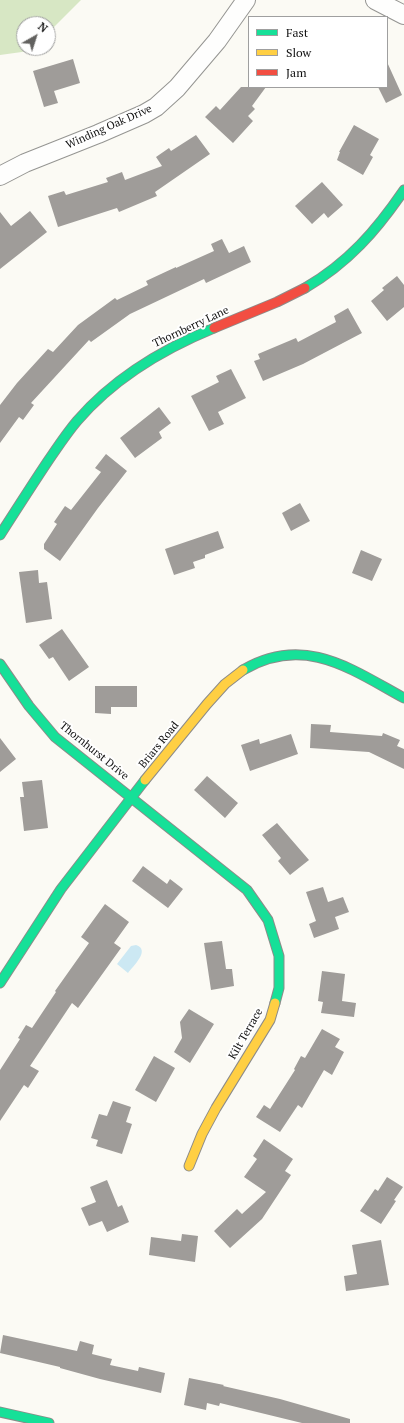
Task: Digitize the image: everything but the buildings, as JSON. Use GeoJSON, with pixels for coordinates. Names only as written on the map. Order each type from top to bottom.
{"type":"FeatureCollection","features":[{"type":"Feature","properties":{"kind":"street","name":"Winding Oak Drive"},"geometry":{"type":"LineString","coordinates":[[0,176],[25,162],[98,134],[144,114],[156,106],[177,88],[217,41],[246,0]]}},
{"type":"Feature","properties":{"kind":"street"},"geometry":{"type":"LineString","coordinates":[[375,0],[404,15]]}},
{"type":"Feature","properties":{"kind":"street","name":"Thornberry Lane"},"geometry":{"type":"LineString","coordinates":[[0,535],[76,422],[106,393],[140,366],[175,346],[286,297],[322,278],[339,265],[366,240],[387,215],[404,190]]}},
{"type":"Feature","properties":{"kind":"street","name":"Briars Road"},"geometry":{"type":"LineString","coordinates":[[0,983],[61,889],[132,798],[223,686],[236,676],[256,664],[276,656],[298,654],[324,657],[404,698]]}},
{"type":"Feature","properties":{"kind":"street","name":"Thornhurst Drive"},"geometry":{"type":"LineString","coordinates":[[0,664],[29,706],[55,737],[132,798]]}},
{"type":"Feature","properties":{"kind":"street","name":"Kilt Terrace"},"geometry":{"type":"LineString","coordinates":[[132,798],[247,890],[268,920],[279,956],[280,988],[270,1020],[216,1108],[202,1134],[189,1166]]}},
{"type":"Feature","properties":{"kind":"street"},"geometry":{"type":"LineString","coordinates":[[0,1412],[49,1423]]}},
{"type":"Feature","properties":{"kind":"green space"},"geometry":{"type":"Polygon","coordinates":[[[0,0],[81,0],[56,25],[56,16],[16,16],[16,53],[0,55],[0,0]]]}},
{"type":"Feature","properties":{"kind":"water"},"geometry":{"type":"Polygon","coordinates":[[[136,945],[142,950],[140,958],[128,973],[117,964],[131,946],[136,945]]]}},
{"type":"Feature","properties":{"kind":"traffic: fast"},"geometry":{"type":"LineString","coordinates":[[305,288],[335,268],[348,257],[383,219],[404,190]]}},
{"type":"Feature","properties":{"kind":"traffic: fast"},"geometry":{"type":"LineString","coordinates":[[0,535],[62,441],[77,421],[91,406],[106,392],[140,367],[176,345],[214,328]]}},
{"type":"Feature","properties":{"kind":"traffic: fast"},"geometry":{"type":"LineString","coordinates":[[243,670],[265,660],[286,655],[307,655],[346,667],[404,698]]}},
{"type":"Feature","properties":{"kind":"traffic: fast"},"geometry":{"type":"LineString","coordinates":[[0,664],[29,706],[55,737],[247,890],[268,920],[279,956],[279,988],[275,1003]]}},
{"type":"Feature","properties":{"kind":"traffic: fast"},"geometry":{"type":"LineString","coordinates":[[0,983],[61,889],[145,780]]}},
{"type":"Feature","properties":{"kind":"traffic: fast"},"geometry":{"type":"LineString","coordinates":[[0,1412],[49,1423]]}},
{"type":"Feature","properties":{"kind":"traffic: slow"},"geometry":{"type":"LineString","coordinates":[[145,780],[207,704],[225,684],[243,670]]}},
{"type":"Feature","properties":{"kind":"traffic: slow"},"geometry":{"type":"LineString","coordinates":[[189,1166],[202,1134],[216,1108],[270,1020],[275,1003]]}},
{"type":"Feature","properties":{"kind":"traffic: jam"},"geometry":{"type":"LineString","coordinates":[[214,328],[277,302],[305,288]]}}]}
